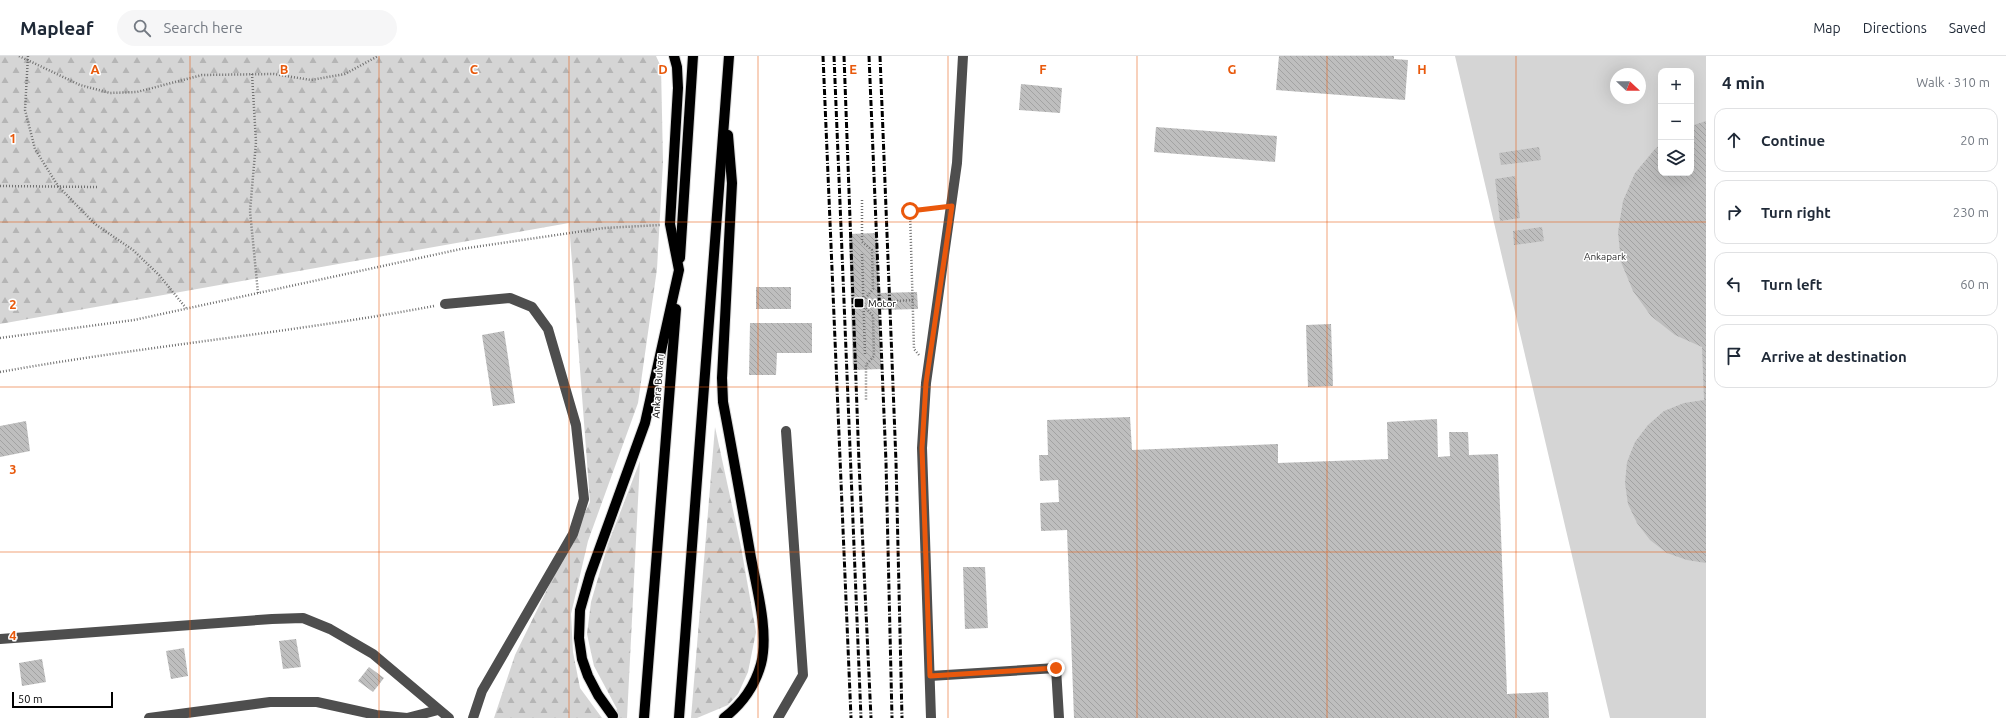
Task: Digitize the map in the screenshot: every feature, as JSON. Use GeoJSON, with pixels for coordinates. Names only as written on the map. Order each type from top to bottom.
{"type":"FeatureCollection","features":[{"type":"Feature","properties":{"kind":"main road"},"geometry":{"type":"LineString","coordinates":[[613,716],[598,695],[588,676],[582,659],[579,638],[580,610],[593,568],[645,423],[679,270],[670,224],[678,88],[678,67],[674,56]]}},
{"type":"Feature","properties":{"kind":"main road","name":"Ankara Bulvarı"},"geometry":{"type":"LineString","coordinates":[[644,718],[679,270],[693,56]]}},
{"type":"Feature","properties":{"kind":"main road"},"geometry":{"type":"LineString","coordinates":[[680,718],[728,56]]}},
{"type":"Feature","properties":{"kind":"main road"},"geometry":{"type":"LineString","coordinates":[[724,718],[743,701],[750,690],[761,663],[763,646],[758,598],[723,402],[722,378],[732,183],[725,104]]}},
{"type":"Feature","properties":{"kind":"street"},"geometry":{"type":"LineString","coordinates":[[931,718],[922,448],[926,383],[957,163],[963,56]]}},
{"type":"Feature","properties":{"kind":"street"},"geometry":{"type":"LineString","coordinates":[[445,304],[510,298],[532,307],[548,329],[576,425],[584,499],[573,534],[482,691],[473,718]]}},
{"type":"Feature","properties":{"kind":"street"},"geometry":{"type":"LineString","coordinates":[[778,718],[803,675],[786,432]]}},
{"type":"Feature","properties":{"kind":"street"},"geometry":{"type":"LineString","coordinates":[[0,639],[303,618],[330,629],[372,654],[448,718]]}},
{"type":"Feature","properties":{"kind":"street"},"geometry":{"type":"LineString","coordinates":[[930,676],[1056,668],[1058,718]]}},
{"type":"Feature","properties":{"kind":"street"},"geometry":{"type":"LineString","coordinates":[[149,718],[270,702],[317,702],[376,715],[407,718],[425,716],[438,710]]}},
{"type":"Feature","properties":{"kind":"path"},"geometry":{"type":"LineString","coordinates":[[19,56],[80,85],[110,93],[137,92],[202,75],[274,74],[311,80],[345,74],[378,56]]}},
{"type":"Feature","properties":{"kind":"path"},"geometry":{"type":"LineString","coordinates":[[28,56],[25,110],[36,149],[58,186],[94,224],[134,250],[159,274],[186,308]]}},
{"type":"Feature","properties":{"kind":"path"},"geometry":{"type":"LineString","coordinates":[[252,74],[256,142],[250,211],[258,293]]}},
{"type":"Feature","properties":{"kind":"path"},"geometry":{"type":"LineString","coordinates":[[0,186],[99,187]]}},
{"type":"Feature","properties":{"kind":"path"},"geometry":{"type":"LineString","coordinates":[[862,200],[862,242],[872,250],[873,289],[864,303]]}},
{"type":"Feature","properties":{"kind":"path"},"geometry":{"type":"LineString","coordinates":[[914,349],[910,211],[952,206]]}},
{"type":"Feature","properties":{"kind":"path"},"geometry":{"type":"LineString","coordinates":[[0,338],[134,320],[461,249],[604,228],[670,224]]}},
{"type":"Feature","properties":{"kind":"path"},"geometry":{"type":"LineString","coordinates":[[862,254],[865,354]]}},
{"type":"Feature","properties":{"kind":"path"},"geometry":{"type":"LineString","coordinates":[[864,303],[913,300]]}},
{"type":"Feature","properties":{"kind":"path"},"geometry":{"type":"LineString","coordinates":[[864,303],[873,316],[874,323],[874,356],[866,365],[865,369],[866,401]]}},
{"type":"Feature","properties":{"kind":"path"},"geometry":{"type":"LineString","coordinates":[[0,372],[375,317],[445,304]]}},
{"type":"Feature","properties":{"kind":"green space"},"geometry":{"type":"Polygon","coordinates":[[[0,56],[656,56],[661,67],[663,162],[657,269],[638,403],[588,541],[571,614],[573,652],[580,688],[602,718],[494,718],[515,655],[590,502],[569,223],[0,324],[0,56]]]}},
{"type":"Feature","properties":{"kind":"green space","name":"Ankapark"},"geometry":{"type":"Polygon","coordinates":[[[1455,56],[1706,56],[1706,718],[1610,718],[1455,56]]]}},
{"type":"Feature","properties":{"kind":"green space"},"geometry":{"type":"Polygon","coordinates":[[[715,427],[741,547],[756,632],[748,672],[738,694],[728,705],[697,718],[691,718],[715,427]]]}},
{"type":"Feature","properties":{"kind":"green space"},"geometry":{"type":"Polygon","coordinates":[[[640,461],[627,718],[612,718],[617,709],[594,666],[587,634],[591,602],[608,544],[640,461]]]}},
{"type":"Feature","properties":{"kind":"building"},"geometry":{"type":"Polygon","coordinates":[[[1279,56],[1394,56],[1394,59],[1408,60],[1405,100],[1276,90],[1279,56]]]}},
{"type":"Feature","properties":{"kind":"building"},"geometry":{"type":"Polygon","coordinates":[[[1021,84],[1062,88],[1060,113],[1019,110],[1021,84]]]}},
{"type":"Feature","properties":{"kind":"building"},"geometry":{"type":"Polygon","coordinates":[[[1706,121],[1706,563],[1687,560],[1667,553],[1650,540],[1637,523],[1628,504],[1625,483],[1627,462],[1635,442],[1648,425],[1664,411],[1684,403],[1704,400],[1702,347],[1675,335],[1651,316],[1633,291],[1621,262],[1618,232],[1623,201],[1635,173],[1658,146],[1658,176],[1694,176],[1694,125],[1706,121]]]}},
{"type":"Feature","properties":{"kind":"building"},"geometry":{"type":"Polygon","coordinates":[[[1156,127],[1277,136],[1275,162],[1154,152],[1156,127]]]}},
{"type":"Feature","properties":{"kind":"building"},"geometry":{"type":"Polygon","coordinates":[[[1539,147],[1541,160],[1501,165],[1499,153],[1539,147]]]}},
{"type":"Feature","properties":{"kind":"building"},"geometry":{"type":"Polygon","coordinates":[[[1515,176],[1520,218],[1500,221],[1495,179],[1515,176]]]}},
{"type":"Feature","properties":{"kind":"building"},"geometry":{"type":"Polygon","coordinates":[[[1542,227],[1544,241],[1514,245],[1513,231],[1542,227]]]}},
{"type":"Feature","properties":{"kind":"building"},"geometry":{"type":"Polygon","coordinates":[[[877,233],[879,293],[917,292],[918,309],[879,310],[881,369],[853,370],[849,234],[877,233]]]}},
{"type":"Feature","properties":{"kind":"building"},"geometry":{"type":"Polygon","coordinates":[[[756,287],[791,287],[791,309],[756,309],[756,287]]]}},
{"type":"Feature","properties":{"kind":"building"},"geometry":{"type":"Polygon","coordinates":[[[750,323],[812,323],[812,353],[777,353],[776,375],[749,375],[750,323]]]}},
{"type":"Feature","properties":{"kind":"building"},"geometry":{"type":"Polygon","coordinates":[[[1331,324],[1333,386],[1308,387],[1306,325],[1331,324]]]}},
{"type":"Feature","properties":{"kind":"building"},"geometry":{"type":"Polygon","coordinates":[[[504,331],[515,403],[493,406],[482,335],[504,331]]]}},
{"type":"Feature","properties":{"kind":"building"},"geometry":{"type":"Polygon","coordinates":[[[1130,417],[1132,450],[1278,444],[1278,463],[1388,459],[1387,422],[1437,419],[1438,457],[1450,456],[1449,432],[1468,432],[1469,455],[1498,454],[1507,694],[1548,692],[1549,718],[1074,718],[1067,530],[1041,531],[1040,503],[1059,502],[1058,480],[1040,481],[1039,455],[1048,455],[1047,420],[1130,417]]]}},
{"type":"Feature","properties":{"kind":"building"},"geometry":{"type":"Polygon","coordinates":[[[26,421],[30,451],[0,457],[0,426],[26,421]]]}},
{"type":"Feature","properties":{"kind":"building"},"geometry":{"type":"Polygon","coordinates":[[[963,567],[985,567],[988,628],[965,629],[963,567]]]}},
{"type":"Feature","properties":{"kind":"building"},"geometry":{"type":"Polygon","coordinates":[[[296,639],[301,667],[283,669],[279,641],[296,639]]]}},
{"type":"Feature","properties":{"kind":"building"},"geometry":{"type":"Polygon","coordinates":[[[184,648],[188,676],[171,679],[166,651],[184,648]]]}},
{"type":"Feature","properties":{"kind":"building"},"geometry":{"type":"Polygon","coordinates":[[[42,659],[46,682],[22,686],[19,663],[42,659]]]}},
{"type":"Feature","properties":{"kind":"building"},"geometry":{"type":"Polygon","coordinates":[[[369,667],[384,678],[373,692],[358,681],[369,667]]]}},
{"type":"Feature","properties":{"kind":"railway"},"geometry":{"type":"LineString","coordinates":[[823,56],[851,718]]}},
{"type":"Feature","properties":{"kind":"railway"},"geometry":{"type":"LineString","coordinates":[[834,56],[861,718]]}},
{"type":"Feature","properties":{"kind":"railway"},"geometry":{"type":"LineString","coordinates":[[844,56],[859,463],[871,718]]}},
{"type":"Feature","properties":{"kind":"railway"},"geometry":{"type":"LineString","coordinates":[[869,56],[886,462],[892,718]]}},
{"type":"Feature","properties":{"kind":"railway"},"geometry":{"type":"LineString","coordinates":[[880,56],[896,462],[902,718]]}},
{"type":"Feature","properties":{"kind":"place","name":"Motor"},"geometry":{"type":"Point","coordinates":[859,303]}},
{"type":"Feature","properties":{"kind":"route"},"geometry":{"type":"LineString","coordinates":[[910,211],[952,206],[926,383],[922,448],[930,676],[1056,668]]}}]}
